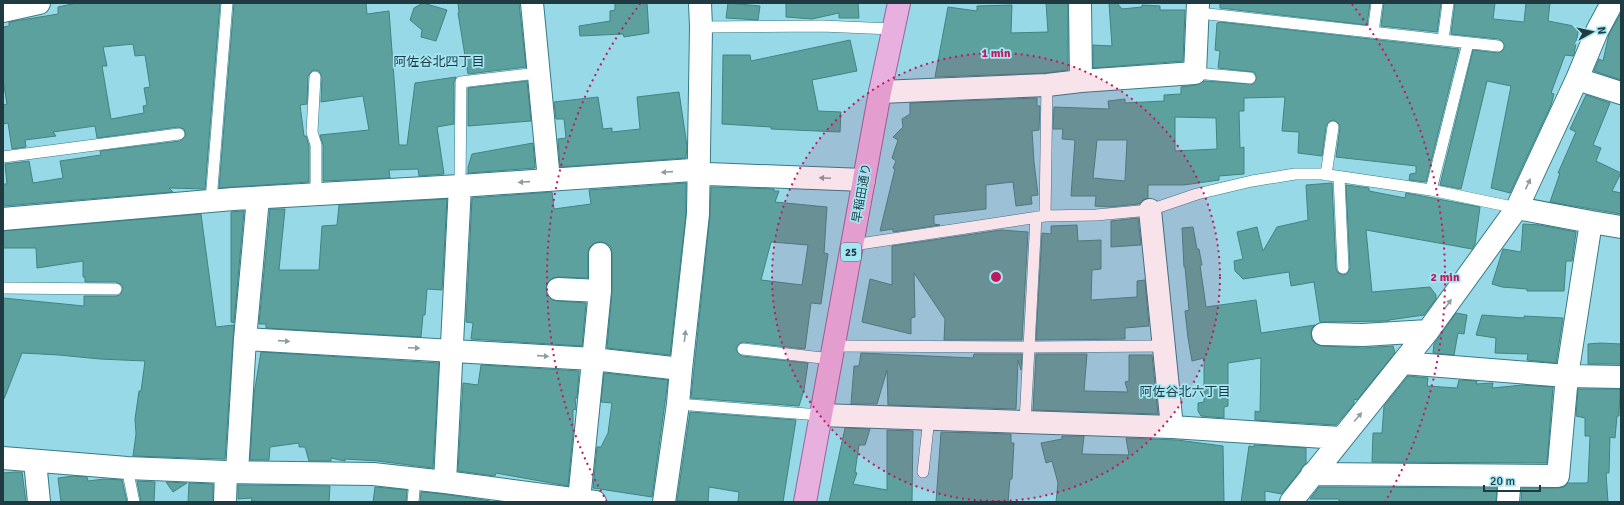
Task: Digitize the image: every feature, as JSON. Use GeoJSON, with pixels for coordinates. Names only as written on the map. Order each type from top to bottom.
{"type":"FeatureCollection","features":[{"type":"Feature","properties":{"kind":"main road","name":"早稲田通り"},"geometry":{"type":"LineString","coordinates":[[805,502],[880,92],[892,29],[899,3]]}},
{"type":"Feature","properties":{"kind":"street"},"geometry":{"type":"LineString","coordinates":[[3,11],[39,3]]}},
{"type":"Feature","properties":{"kind":"street"},"geometry":{"type":"LineString","coordinates":[[532,3],[549,180]]}},
{"type":"Feature","properties":{"kind":"street"},"geometry":{"type":"LineString","coordinates":[[664,502],[678,404],[698,214],[701,27],[700,3]]}},
{"type":"Feature","properties":{"kind":"street"},"geometry":{"type":"LineString","coordinates":[[1080,3],[1081,81]]}},
{"type":"Feature","properties":{"kind":"street"},"geometry":{"type":"LineString","coordinates":[[1291,502],[1340,438],[1428,331],[1517,208],[1577,79],[1597,31],[1612,3]]}},
{"type":"Feature","properties":{"kind":"street"},"geometry":{"type":"LineString","coordinates":[[880,92],[1047,85],[1081,81],[1195,73],[1199,8]]}},
{"type":"Feature","properties":{"kind":"street"},"geometry":{"type":"LineString","coordinates":[[1577,79],[1621,93]]}},
{"type":"Feature","properties":{"kind":"street"},"geometry":{"type":"LineString","coordinates":[[3,219],[211,201],[692,170],[708,174],[864,180]]}},
{"type":"Feature","properties":{"kind":"street"},"geometry":{"type":"LineString","coordinates":[[445,482],[453,350],[460,186]]}},
{"type":"Feature","properties":{"kind":"street"},"geometry":{"type":"LineString","coordinates":[[225,502],[232,472],[258,198]]}},
{"type":"Feature","properties":{"kind":"street"},"geometry":{"type":"LineString","coordinates":[[1517,208],[1621,228]]}},
{"type":"Feature","properties":{"kind":"street"},"geometry":{"type":"LineString","coordinates":[[1150,210],[1172,426]]}},
{"type":"Feature","properties":{"kind":"street"},"geometry":{"type":"LineString","coordinates":[[1312,474],[1558,476],[1566,376],[1591,222]]}},
{"type":"Feature","properties":{"kind":"street"},"geometry":{"type":"LineString","coordinates":[[3,458],[127,468],[232,472],[373,474],[445,482],[547,499],[587,501],[593,359],[600,291],[600,254]]}},
{"type":"Feature","properties":{"kind":"street"},"geometry":{"type":"LineString","coordinates":[[558,289],[600,291]]}},
{"type":"Feature","properties":{"kind":"street"},"geometry":{"type":"LineString","coordinates":[[1324,334],[1363,335],[1428,331]]}},
{"type":"Feature","properties":{"kind":"street"},"geometry":{"type":"LineString","coordinates":[[245,339],[593,359],[681,370]]}},
{"type":"Feature","properties":{"kind":"street"},"geometry":{"type":"LineString","coordinates":[[1403,363],[1566,376],[1621,377]]}},
{"type":"Feature","properties":{"kind":"street"},"geometry":{"type":"LineString","coordinates":[[820,415],[1172,426],[1340,438]]}},
{"type":"Feature","properties":{"kind":"street"},"geometry":{"type":"LineString","coordinates":[[35,461],[39,502]]}},
{"type":"Feature","properties":{"kind":"street"},"geometry":{"type":"LineString","coordinates":[[1508,502],[1510,476]]}},
{"type":"Feature","properties":{"kind":"lane"},"geometry":{"type":"LineString","coordinates":[[211,201],[227,3]]}},
{"type":"Feature","properties":{"kind":"lane"},"geometry":{"type":"LineString","coordinates":[[1373,32],[1377,3]]}},
{"type":"Feature","properties":{"kind":"lane"},"geometry":{"type":"LineString","coordinates":[[1443,40],[1448,3]]}},
{"type":"Feature","properties":{"kind":"lane"},"geometry":{"type":"LineString","coordinates":[[1199,8],[1373,32],[1498,46]]}},
{"type":"Feature","properties":{"kind":"lane"},"geometry":{"type":"LineString","coordinates":[[701,27],[821,26],[892,29]]}},
{"type":"Feature","properties":{"kind":"lane"},"geometry":{"type":"LineString","coordinates":[[1430,190],[1468,43]]}},
{"type":"Feature","properties":{"kind":"lane"},"geometry":{"type":"LineString","coordinates":[[460,186],[461,82],[538,73]]}},
{"type":"Feature","properties":{"kind":"lane"},"geometry":{"type":"LineString","coordinates":[[1195,73],[1250,78]]}},
{"type":"Feature","properties":{"kind":"lane"},"geometry":{"type":"LineString","coordinates":[[315,77],[312,132],[316,145],[316,194]]}},
{"type":"Feature","properties":{"kind":"lane"},"geometry":{"type":"LineString","coordinates":[[1025,422],[1041,216],[1047,85]]}},
{"type":"Feature","properties":{"kind":"lane"},"geometry":{"type":"LineString","coordinates":[[1326,175],[1333,128]]}},
{"type":"Feature","properties":{"kind":"lane"},"geometry":{"type":"LineString","coordinates":[[3,157],[179,134]]}},
{"type":"Feature","properties":{"kind":"lane"},"geometry":{"type":"LineString","coordinates":[[853,245],[1041,216],[1096,215],[1150,210],[1197,194],[1252,181],[1295,174],[1326,175],[1430,190],[1517,208]]}},
{"type":"Feature","properties":{"kind":"lane"},"geometry":{"type":"LineString","coordinates":[[1339,177],[1343,268]]}},
{"type":"Feature","properties":{"kind":"lane"},"geometry":{"type":"LineString","coordinates":[[3,288],[116,289]]}},
{"type":"Feature","properties":{"kind":"lane"},"geometry":{"type":"LineString","coordinates":[[744,349],[832,353],[1030,347],[1164,346]]}},
{"type":"Feature","properties":{"kind":"lane"},"geometry":{"type":"LineString","coordinates":[[678,404],[820,415]]}},
{"type":"Feature","properties":{"kind":"lane"},"geometry":{"type":"LineString","coordinates":[[923,472],[929,418]]}},
{"type":"Feature","properties":{"kind":"lane"},"geometry":{"type":"LineString","coordinates":[[127,468],[134,502]]}},
{"type":"Feature","properties":{"kind":"lane"},"geometry":{"type":"LineString","coordinates":[[414,502],[415,478]]}},
{"type":"Feature","properties":{"kind":"building"},"geometry":{"type":"Polygon","coordinates":[[[77,3],[220,3],[205,189],[169,188],[173,192],[3,206],[3,184],[7,184],[5,164],[29,161],[33,183],[63,178],[60,161],[101,155],[100,151],[180,141],[186,136],[184,129],[178,127],[97,138],[95,126],[53,132],[56,136],[25,140],[26,147],[12,149],[8,123],[3,124],[3,105],[7,104],[3,80],[3,27],[9,26],[9,22],[58,14],[58,7],[77,3]],[[133,44],[103,47],[107,66],[102,66],[111,119],[144,113],[143,106],[147,105],[144,88],[150,87],[145,55],[135,56],[133,44]]]}},
{"type":"Feature","properties":{"kind":"building"},"geometry":{"type":"Polygon","coordinates":[[[234,3],[366,3],[367,14],[389,11],[399,145],[407,145],[415,83],[456,77],[454,82],[454,124],[437,127],[444,174],[419,176],[418,169],[389,170],[390,178],[323,181],[323,145],[320,135],[369,130],[363,96],[321,102],[322,77],[319,71],[315,70],[308,76],[307,104],[300,105],[304,136],[306,136],[309,146],[309,182],[219,188],[234,3]]]}},
{"type":"Feature","properties":{"kind":"building"},"geometry":{"type":"Polygon","coordinates":[[[423,3],[447,10],[436,41],[421,37],[422,30],[410,20],[414,8],[423,3]]]}},
{"type":"Feature","properties":{"kind":"building"},"geometry":{"type":"Polygon","coordinates":[[[458,3],[519,3],[526,67],[468,74],[458,13],[458,3]]]}},
{"type":"Feature","properties":{"kind":"building"},"geometry":{"type":"Polygon","coordinates":[[[615,3],[647,3],[649,33],[624,37],[623,34],[580,36],[579,26],[610,21],[610,11],[615,10],[615,3]]]}},
{"type":"Feature","properties":{"kind":"building"},"geometry":{"type":"Polygon","coordinates":[[[728,3],[760,6],[758,20],[726,18],[728,3]]]}},
{"type":"Feature","properties":{"kind":"building"},"geometry":{"type":"Polygon","coordinates":[[[786,3],[858,3],[859,18],[839,18],[839,13],[812,19],[786,17],[786,3]]]}},
{"type":"Feature","properties":{"kind":"building"},"geometry":{"type":"Polygon","coordinates":[[[1046,3],[1068,3],[1068,70],[1046,73],[935,77],[948,7],[977,11],[977,6],[1012,5],[1011,33],[1048,32],[1046,3]]]}},
{"type":"Feature","properties":{"kind":"building"},"geometry":{"type":"Polygon","coordinates":[[[1109,3],[1117,3],[1122,9],[1142,7],[1142,5],[1160,6],[1160,10],[1185,10],[1183,61],[1093,68],[1093,45],[1112,46],[1109,3]]]}},
{"type":"Feature","properties":{"kind":"building"},"geometry":{"type":"Polygon","coordinates":[[[1220,3],[1370,3],[1367,25],[1220,8],[1220,3]]]}},
{"type":"Feature","properties":{"kind":"building"},"geometry":{"type":"Polygon","coordinates":[[[1384,3],[1441,3],[1437,32],[1381,26],[1384,3]]]}},
{"type":"Feature","properties":{"kind":"building"},"geometry":{"type":"Polygon","coordinates":[[[1455,3],[1495,3],[1493,19],[1524,22],[1526,3],[1550,3],[1548,21],[1579,27],[1574,54],[1573,56],[1565,55],[1551,93],[1554,94],[1551,105],[1510,193],[1491,188],[1511,86],[1487,81],[1461,189],[1440,185],[1473,50],[1498,53],[1503,50],[1505,46],[1499,39],[1451,34],[1455,3]]]}},
{"type":"Feature","properties":{"kind":"building"},"geometry":{"type":"Polygon","coordinates":[[[1621,13],[1621,80],[1594,71],[1599,59],[1603,61],[1609,34],[1621,13]]]}},
{"type":"Feature","properties":{"kind":"building"},"geometry":{"type":"Polygon","coordinates":[[[1220,22],[1459,49],[1426,182],[1409,180],[1410,174],[1416,173],[1416,166],[1336,157],[1340,128],[1339,124],[1334,120],[1330,121],[1326,126],[1322,156],[1298,153],[1299,132],[1282,131],[1285,97],[1244,98],[1244,111],[1239,111],[1240,148],[1244,147],[1244,174],[1219,176],[1219,180],[1184,185],[1148,185],[1148,198],[1139,204],[1109,207],[1095,206],[1096,196],[1071,196],[1075,140],[1062,139],[1063,129],[1053,129],[1054,107],[1109,109],[1108,101],[1125,99],[1125,103],[1164,101],[1164,95],[1181,94],[1181,87],[1196,85],[1204,81],[1253,84],[1257,78],[1254,72],[1218,68],[1220,51],[1215,50],[1217,23],[1220,22]],[[1175,117],[1175,151],[1217,149],[1216,118],[1175,117]],[[1097,140],[1093,178],[1125,181],[1127,140],[1097,140]]]}},
{"type":"Feature","properties":{"kind":"building"},"geometry":{"type":"Polygon","coordinates":[[[850,40],[857,71],[812,80],[818,111],[841,112],[840,132],[771,129],[771,127],[722,124],[723,55],[750,55],[751,61],[850,40]]]}},
{"type":"Feature","properties":{"kind":"building"},"geometry":{"type":"Polygon","coordinates":[[[527,81],[531,121],[468,126],[468,88],[527,81]]]}},
{"type":"Feature","properties":{"kind":"building"},"geometry":{"type":"Polygon","coordinates":[[[679,92],[687,146],[686,158],[560,167],[558,139],[566,138],[564,119],[556,119],[554,102],[598,97],[603,129],[612,128],[612,132],[640,129],[637,97],[679,92]]]}},
{"type":"Feature","properties":{"kind":"building"},"geometry":{"type":"Polygon","coordinates":[[[1586,95],[1610,103],[1593,145],[1601,148],[1596,161],[1621,173],[1612,191],[1621,193],[1621,214],[1550,202],[1560,173],[1558,173],[1576,132],[1570,129],[1586,95]]]}},
{"type":"Feature","properties":{"kind":"building"},"geometry":{"type":"Polygon","coordinates":[[[1037,98],[1037,106],[1040,106],[1039,130],[1032,131],[1038,195],[1031,196],[1032,204],[1016,206],[1013,182],[986,185],[986,209],[934,215],[934,224],[940,225],[893,232],[893,229],[880,231],[895,169],[893,168],[896,161],[892,158],[898,140],[893,137],[903,127],[902,119],[910,114],[910,103],[1037,98]]]}},
{"type":"Feature","properties":{"kind":"building"},"geometry":{"type":"Polygon","coordinates":[[[533,143],[535,168],[468,173],[468,167],[472,154],[533,143]]]}},
{"type":"Feature","properties":{"kind":"building"},"geometry":{"type":"Polygon","coordinates":[[[686,183],[686,213],[670,355],[607,348],[612,292],[612,254],[611,247],[606,243],[600,242],[594,243],[589,248],[588,278],[553,278],[548,282],[546,288],[547,295],[552,300],[586,303],[582,346],[471,339],[473,323],[466,322],[472,198],[552,192],[554,209],[591,204],[589,190],[686,183]]]}},
{"type":"Feature","properties":{"kind":"building"},"geometry":{"type":"Polygon","coordinates":[[[1332,183],[1336,268],[1337,272],[1343,275],[1347,274],[1350,268],[1346,185],[1369,188],[1369,191],[1405,198],[1406,193],[1480,207],[1475,244],[1472,249],[1366,230],[1372,292],[1430,287],[1436,295],[1436,299],[1424,315],[1389,321],[1320,322],[1314,282],[1291,286],[1289,272],[1243,279],[1235,271],[1234,261],[1243,259],[1237,232],[1257,227],[1263,251],[1277,227],[1308,220],[1306,185],[1332,183]]]}},
{"type":"Feature","properties":{"kind":"building"},"geometry":{"type":"Polygon","coordinates":[[[711,187],[774,189],[774,191],[779,191],[775,202],[827,207],[824,253],[828,254],[821,304],[811,303],[805,349],[744,342],[740,343],[736,348],[737,352],[742,356],[808,363],[804,390],[799,406],[691,398],[710,215],[711,187]],[[771,242],[761,280],[802,285],[808,245],[771,242]]]}},
{"type":"Feature","properties":{"kind":"building"},"geometry":{"type":"Polygon","coordinates":[[[447,199],[442,290],[427,289],[425,315],[423,315],[421,337],[266,328],[266,324],[259,324],[270,209],[285,209],[279,270],[319,270],[322,226],[337,225],[339,205],[447,199]]]}},
{"type":"Feature","properties":{"kind":"building"},"geometry":{"type":"Polygon","coordinates":[[[244,211],[234,323],[231,322],[231,212],[244,211]]]}},
{"type":"Feature","properties":{"kind":"building"},"geometry":{"type":"Polygon","coordinates":[[[201,214],[216,327],[234,325],[225,459],[133,456],[136,434],[135,419],[145,361],[22,353],[3,399],[3,298],[84,306],[84,296],[116,296],[120,295],[123,289],[122,285],[116,282],[85,282],[85,277],[83,277],[83,261],[37,268],[36,248],[3,248],[3,231],[201,214]]]}},
{"type":"Feature","properties":{"kind":"building"},"geometry":{"type":"Polygon","coordinates":[[[1138,218],[1141,245],[1111,247],[1111,221],[1138,218]]]}},
{"type":"Feature","properties":{"kind":"building"},"geometry":{"type":"Polygon","coordinates":[[[1523,224],[1540,225],[1576,232],[1572,261],[1566,261],[1564,291],[1527,291],[1527,289],[1502,287],[1492,284],[1503,249],[1521,252],[1523,224]]]}},
{"type":"Feature","properties":{"kind":"building"},"geometry":{"type":"Polygon","coordinates":[[[1077,225],[1078,241],[1101,240],[1101,269],[1092,270],[1091,300],[1137,297],[1137,281],[1145,280],[1149,326],[1125,328],[1125,339],[1036,340],[1042,233],[1051,234],[1051,226],[1077,225]]]}},
{"type":"Feature","properties":{"kind":"building"},"geometry":{"type":"Polygon","coordinates":[[[1193,227],[1202,265],[1200,265],[1206,307],[1256,300],[1261,333],[1315,325],[1312,328],[1311,333],[1312,340],[1316,344],[1322,346],[1363,348],[1393,346],[1395,353],[1357,400],[1354,399],[1354,404],[1336,425],[1255,420],[1255,411],[1260,412],[1261,358],[1228,363],[1228,406],[1224,407],[1224,418],[1201,416],[1198,411],[1198,403],[1204,402],[1204,358],[1192,361],[1185,311],[1189,310],[1184,267],[1182,228],[1193,227]]]}},
{"type":"Feature","properties":{"kind":"building"},"geometry":{"type":"Polygon","coordinates":[[[1001,230],[1028,232],[1022,340],[944,340],[945,319],[914,273],[915,317],[911,318],[911,334],[862,322],[870,279],[892,285],[892,246],[1001,230]]]}},
{"type":"Feature","properties":{"kind":"building"},"geometry":{"type":"Polygon","coordinates":[[[1456,313],[1467,315],[1464,334],[1458,333],[1454,355],[1433,353],[1434,344],[1456,313]]]}},
{"type":"Feature","properties":{"kind":"building"},"geometry":{"type":"Polygon","coordinates":[[[1482,315],[1524,318],[1524,316],[1563,318],[1556,363],[1527,360],[1528,354],[1495,353],[1496,338],[1476,335],[1482,315]]]}},
{"type":"Feature","properties":{"kind":"building"},"geometry":{"type":"Polygon","coordinates":[[[1588,344],[1621,344],[1621,364],[1588,364],[1588,344]]]}},
{"type":"Feature","properties":{"kind":"building"},"geometry":{"type":"Polygon","coordinates":[[[261,352],[439,363],[433,468],[378,461],[345,459],[345,461],[331,458],[331,461],[309,461],[305,447],[299,447],[299,443],[270,447],[269,460],[250,460],[254,394],[261,352]]]}},
{"type":"Feature","properties":{"kind":"building"},"geometry":{"type":"Polygon","coordinates":[[[861,353],[973,358],[974,354],[1022,354],[1021,370],[1018,360],[1016,409],[888,405],[887,370],[877,404],[851,404],[854,366],[859,366],[861,353]]]}},
{"type":"Feature","properties":{"kind":"building"},"geometry":{"type":"Polygon","coordinates":[[[1036,354],[1087,354],[1084,391],[1128,392],[1125,382],[1129,381],[1129,355],[1152,355],[1158,414],[1033,410],[1036,354]]]}},
{"type":"Feature","properties":{"kind":"building"},"geometry":{"type":"Polygon","coordinates":[[[481,365],[579,371],[577,398],[575,398],[576,409],[573,410],[573,434],[568,486],[496,473],[495,476],[458,471],[463,383],[478,385],[481,365]]]}},
{"type":"Feature","properties":{"kind":"building"},"geometry":{"type":"Polygon","coordinates":[[[604,373],[668,380],[652,497],[593,488],[597,447],[601,447],[608,433],[612,403],[601,402],[604,373]]]}},
{"type":"Feature","properties":{"kind":"building"},"geometry":{"type":"Polygon","coordinates":[[[1408,376],[1428,378],[1427,386],[1457,388],[1459,380],[1477,381],[1476,384],[1493,383],[1492,388],[1523,385],[1553,387],[1547,463],[1372,462],[1373,433],[1382,433],[1384,406],[1408,376]]]}},
{"type":"Feature","properties":{"kind":"building"},"geometry":{"type":"Polygon","coordinates":[[[1578,389],[1620,389],[1619,416],[1617,416],[1615,438],[1610,437],[1609,473],[1606,473],[1608,502],[1521,502],[1522,488],[1558,488],[1564,487],[1568,483],[1588,482],[1590,436],[1585,436],[1585,418],[1576,416],[1578,389]]]}},
{"type":"Feature","properties":{"kind":"building"},"geometry":{"type":"Polygon","coordinates":[[[690,412],[796,420],[783,502],[738,502],[739,492],[709,487],[708,502],[677,501],[690,412]]]}},
{"type":"Feature","properties":{"kind":"building"},"geometry":{"type":"Polygon","coordinates":[[[845,428],[870,429],[865,445],[859,445],[855,472],[857,473],[853,484],[887,490],[887,430],[913,431],[912,502],[829,502],[845,428]]]}},
{"type":"Feature","properties":{"kind":"building"},"geometry":{"type":"Polygon","coordinates":[[[941,432],[1011,434],[1011,443],[1014,443],[1012,479],[1010,479],[1008,502],[936,502],[941,432]]]}},
{"type":"Feature","properties":{"kind":"building"},"geometry":{"type":"Polygon","coordinates":[[[1062,436],[1084,436],[1082,454],[1129,455],[1126,438],[1177,440],[1223,446],[1224,502],[1056,502],[1058,483],[1052,461],[1046,463],[1041,443],[1062,439],[1062,436]]]}},
{"type":"Feature","properties":{"kind":"building"},"geometry":{"type":"Polygon","coordinates":[[[1254,445],[1306,448],[1306,463],[1282,494],[1265,491],[1265,502],[1241,502],[1249,446],[1254,447],[1254,445]]]}},
{"type":"Feature","properties":{"kind":"building"},"geometry":{"type":"Polygon","coordinates":[[[22,472],[26,502],[3,502],[3,473],[22,472]]]}},
{"type":"Feature","properties":{"kind":"building"},"geometry":{"type":"Polygon","coordinates":[[[73,476],[87,477],[88,481],[104,479],[122,480],[127,502],[61,502],[58,478],[73,476]]]}},
{"type":"Feature","properties":{"kind":"building"},"geometry":{"type":"Polygon","coordinates":[[[137,481],[155,482],[154,502],[141,502],[137,481]]]}},
{"type":"Feature","properties":{"kind":"building"},"geometry":{"type":"Polygon","coordinates":[[[166,482],[187,483],[173,492],[166,482]]]}},
{"type":"Feature","properties":{"kind":"building"},"geometry":{"type":"Polygon","coordinates":[[[189,483],[213,484],[213,502],[188,502],[189,483]]]}},
{"type":"Feature","properties":{"kind":"building"},"geometry":{"type":"Polygon","coordinates":[[[238,485],[330,486],[329,502],[264,502],[252,501],[251,498],[238,499],[238,485]]]}},
{"type":"Feature","properties":{"kind":"building"},"geometry":{"type":"Polygon","coordinates":[[[375,487],[407,490],[406,502],[373,502],[375,487]]]}},
{"type":"Feature","properties":{"kind":"building"},"geometry":{"type":"Polygon","coordinates":[[[1319,487],[1497,488],[1496,502],[1339,502],[1339,499],[1310,499],[1319,487]]]}},
{"type":"Feature","properties":{"kind":"building"},"geometry":{"type":"Polygon","coordinates":[[[421,492],[443,494],[490,502],[420,502],[421,492]]]}},
{"type":"Feature","properties":{"kind":"district","name":"阿佐谷北四丁目"},"geometry":{"type":"Point","coordinates":[439,62]}},
{"type":"Feature","properties":{"kind":"district","name":"阿佐谷北六丁目"},"geometry":{"type":"Point","coordinates":[1185,392]}}]}
